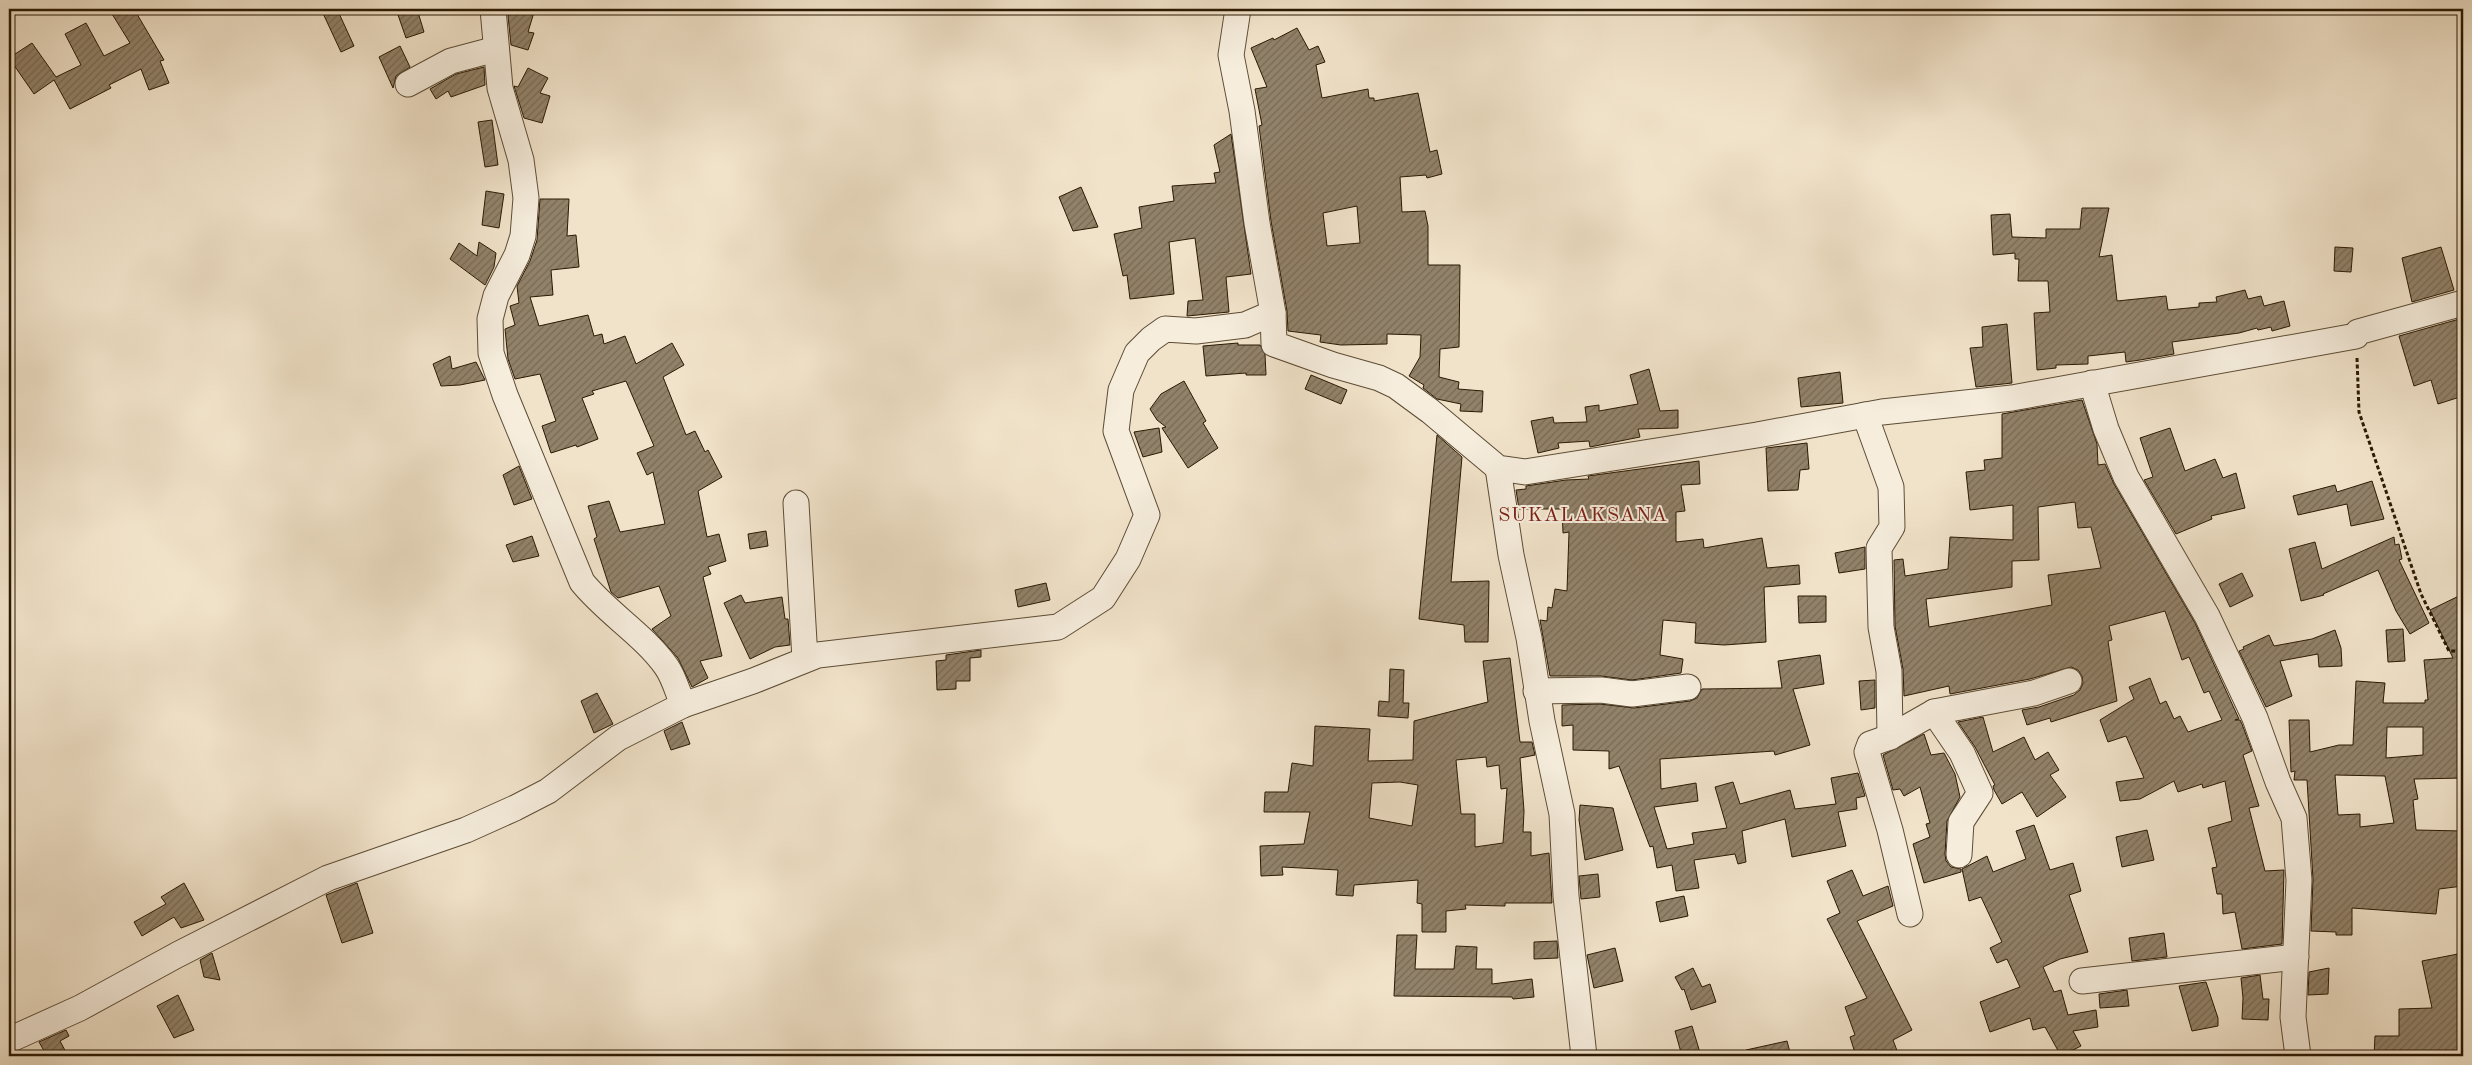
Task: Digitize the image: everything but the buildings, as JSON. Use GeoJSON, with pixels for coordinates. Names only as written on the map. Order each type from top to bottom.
{"type":"FeatureCollection","features":[{"type":"Feature","properties":{"kind":"street"},"geometry":{"type":"LineString","coordinates":[[493,9],[500,88],[521,160],[526,198],[523,236],[517,255],[496,296],[490,319],[491,352],[505,395],[582,582],[595,598],[624,623],[667,667],[683,705]]}},
{"type":"Feature","properties":{"kind":"street"},"geometry":{"type":"LineString","coordinates":[[1238,9],[1231,55],[1242,111],[1257,223],[1273,313],[1274,344],[1333,365],[1379,378],[1396,386],[1430,410],[1498,468],[1525,472],[1748,437],[1865,415],[2012,398],[2356,336],[2358,332],[2463,303]]}},
{"type":"Feature","properties":{"kind":"street"},"geometry":{"type":"LineString","coordinates":[[408,84],[451,61],[496,49]]}},
{"type":"Feature","properties":{"kind":"street"},"geometry":{"type":"LineString","coordinates":[[9,1040],[80,1008],[177,955],[328,878],[457,833],[515,808],[548,790],[618,738],[683,705],[753,682],[818,655],[1058,627],[1103,598],[1128,559],[1148,515],[1116,431],[1121,390],[1137,353],[1151,339],[1165,329],[1196,331],[1245,325],[1273,313]]}},
{"type":"Feature","properties":{"kind":"street"},"geometry":{"type":"LineString","coordinates":[[2092,383],[2106,429],[2126,477],[2208,616],[2255,718],[2278,782],[2294,818],[2299,880],[2293,1017],[2298,1056]]}},
{"type":"Feature","properties":{"kind":"street"},"geometry":{"type":"LineString","coordinates":[[1865,415],[1891,487],[1892,527],[1880,548],[1881,627],[1889,672],[1890,737]]}},
{"type":"Feature","properties":{"kind":"street"},"geometry":{"type":"LineString","coordinates":[[1498,468],[1511,555],[1531,646],[1536,691],[1562,814],[1566,896],[1584,1056]]}},
{"type":"Feature","properties":{"kind":"street"},"geometry":{"type":"LineString","coordinates":[[796,503],[805,659]]}},
{"type":"Feature","properties":{"kind":"street"},"geometry":{"type":"LineString","coordinates":[[1910,914],[1890,830],[1867,752],[1870,744],[1890,737],[1934,712],[2034,694],[2069,681]]}},
{"type":"Feature","properties":{"kind":"street"},"geometry":{"type":"LineString","coordinates":[[1536,691],[1601,690],[1638,694],[1655,689],[1688,687]]}},
{"type":"Feature","properties":{"kind":"street"},"geometry":{"type":"LineString","coordinates":[[1934,712],[1962,753],[1980,793],[1961,822],[1959,855]]}},
{"type":"Feature","properties":{"kind":"street"},"geometry":{"type":"LineString","coordinates":[[2082,981],[2296,957]]}},
{"type":"Feature","properties":{"kind":"path"},"geometry":{"type":"LineString","coordinates":[[2356,336],[2359,412],[2381,478],[2421,594],[2448,651],[2463,651]]}},
{"type":"Feature","properties":{"kind":"district","name":"SUKALAKSANA"},"geometry":{"type":"Point","coordinates":[1583,514]}}]}
